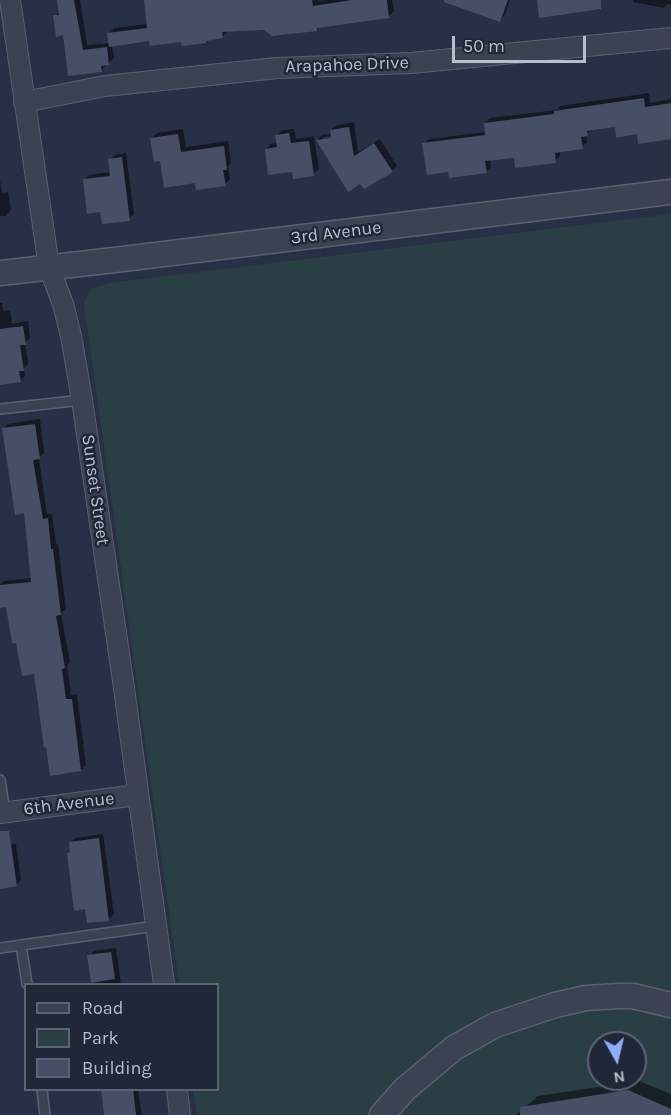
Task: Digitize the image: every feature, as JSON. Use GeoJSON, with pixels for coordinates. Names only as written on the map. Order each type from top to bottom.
{"type":"FeatureCollection","features":[{"type":"Feature","properties":{"kind":"street","name":"Sunset Street"},"geometry":{"type":"LineString","coordinates":[[7,7],[49,267],[63,304],[71,336],[82,400],[164,983]]}},
{"type":"Feature","properties":{"kind":"street","name":"Arapahoe Drive"},"geometry":{"type":"LineString","coordinates":[[24,102],[105,86],[269,69],[411,63],[671,38]]}},
{"type":"Feature","properties":{"kind":"street","name":"3rd Avenue"},"geometry":{"type":"LineString","coordinates":[[0,273],[671,192]]}},
{"type":"Feature","properties":{"kind":"street","name":"6th Avenue"},"geometry":{"type":"LineString","coordinates":[[2,813],[137,795]]}},
{"type":"Feature","properties":{"kind":"street"},"geometry":{"type":"LineString","coordinates":[[382,1115],[405,1089],[447,1053],[462,1042],[495,1025],[555,1005],[594,997],[633,996],[671,1005]]}},
{"type":"Feature","properties":{"kind":"street"},"geometry":{"type":"LineString","coordinates":[[177,1091],[180,1115]]}},
{"type":"Feature","properties":{"kind":"lane"},"geometry":{"type":"LineString","coordinates":[[0,409],[82,400]]}},
{"type":"Feature","properties":{"kind":"lane"},"geometry":{"type":"LineString","coordinates":[[0,780],[2,813]]}},
{"type":"Feature","properties":{"kind":"lane"},"geometry":{"type":"LineString","coordinates":[[0,948],[156,926]]}},
{"type":"Feature","properties":{"kind":"lane"},"geometry":{"type":"LineString","coordinates":[[21,945],[27,983]]}},
{"type":"Feature","properties":{"kind":"lane"},"geometry":{"type":"LineString","coordinates":[[42,1091],[45,1115]]}},
{"type":"Feature","properties":{"kind":"green space"},"geometry":{"type":"Polygon","coordinates":[[[671,214],[671,1115],[197,1115],[193,1091],[219,1091],[219,983],[179,983],[84,304],[90,289],[109,283],[671,214]]]}},
{"type":"Feature","properties":{"kind":"building"},"geometry":{"type":"Polygon","coordinates":[[[57,0],[74,0],[83,50],[107,47],[109,65],[101,66],[102,72],[68,76],[63,35],[56,37],[53,15],[59,15],[57,0]]]}},
{"type":"Feature","properties":{"kind":"building"},"geometry":{"type":"Polygon","coordinates":[[[144,0],[312,0],[313,6],[352,0],[387,0],[389,18],[317,28],[317,31],[272,36],[264,30],[222,32],[223,38],[182,46],[181,42],[150,46],[149,41],[109,47],[107,33],[147,28],[144,0]]]}},
{"type":"Feature","properties":{"kind":"building"},"geometry":{"type":"Polygon","coordinates":[[[444,0],[508,0],[500,22],[444,2],[444,0]]]}},
{"type":"Feature","properties":{"kind":"building"},"geometry":{"type":"Polygon","coordinates":[[[537,0],[601,0],[601,9],[539,18],[537,0]]]}},
{"type":"Feature","properties":{"kind":"building"},"geometry":{"type":"Polygon","coordinates":[[[644,98],[645,107],[671,103],[671,139],[638,144],[637,134],[616,138],[615,127],[587,131],[588,136],[581,137],[583,149],[555,153],[556,163],[515,168],[514,158],[485,161],[487,173],[449,178],[448,172],[427,175],[422,143],[485,135],[484,123],[554,114],[554,111],[644,98]]]}},
{"type":"Feature","properties":{"kind":"building"},"geometry":{"type":"Polygon","coordinates":[[[349,127],[354,156],[374,143],[393,172],[364,189],[360,184],[348,192],[316,140],[331,138],[330,130],[349,127]]]}},
{"type":"Feature","properties":{"kind":"building"},"geometry":{"type":"Polygon","coordinates":[[[289,133],[291,143],[309,141],[314,176],[293,179],[292,172],[268,175],[265,149],[277,147],[275,135],[289,133]]]}},
{"type":"Feature","properties":{"kind":"building"},"geometry":{"type":"Polygon","coordinates":[[[178,134],[181,152],[224,146],[227,170],[223,170],[226,186],[196,190],[195,183],[164,188],[160,161],[154,162],[150,138],[178,134]]]}},
{"type":"Feature","properties":{"kind":"building"},"geometry":{"type":"Polygon","coordinates":[[[122,157],[130,221],[102,224],[100,212],[87,214],[83,179],[110,176],[108,159],[122,157]]]}},
{"type":"Feature","properties":{"kind":"building"},"geometry":{"type":"Polygon","coordinates":[[[23,326],[26,345],[20,345],[24,371],[19,371],[21,382],[0,385],[0,329],[23,326]]]}},
{"type":"Feature","properties":{"kind":"building"},"geometry":{"type":"Polygon","coordinates":[[[35,424],[40,459],[33,460],[43,519],[48,518],[51,549],[53,549],[61,615],[56,616],[65,668],[62,669],[66,699],[72,699],[81,771],[50,776],[34,674],[22,676],[16,643],[12,643],[6,607],[0,608],[0,585],[31,582],[24,513],[15,515],[2,428],[35,424]]]}},
{"type":"Feature","properties":{"kind":"building"},"geometry":{"type":"Polygon","coordinates":[[[0,831],[9,831],[17,886],[0,889],[0,831]]]}},
{"type":"Feature","properties":{"kind":"building"},"geometry":{"type":"Polygon","coordinates":[[[99,838],[109,921],[87,923],[85,909],[74,911],[67,853],[70,852],[69,842],[99,838]]]}},
{"type":"Feature","properties":{"kind":"building"},"geometry":{"type":"Polygon","coordinates":[[[111,952],[115,979],[91,983],[87,955],[111,952]]]}},
{"type":"Feature","properties":{"kind":"building"},"geometry":{"type":"Polygon","coordinates":[[[101,1091],[133,1091],[136,1115],[104,1115],[101,1091]]]}},
{"type":"Feature","properties":{"kind":"building"},"geometry":{"type":"Polygon","coordinates":[[[630,1091],[671,1109],[671,1115],[520,1115],[520,1107],[630,1091]]]}}]}
